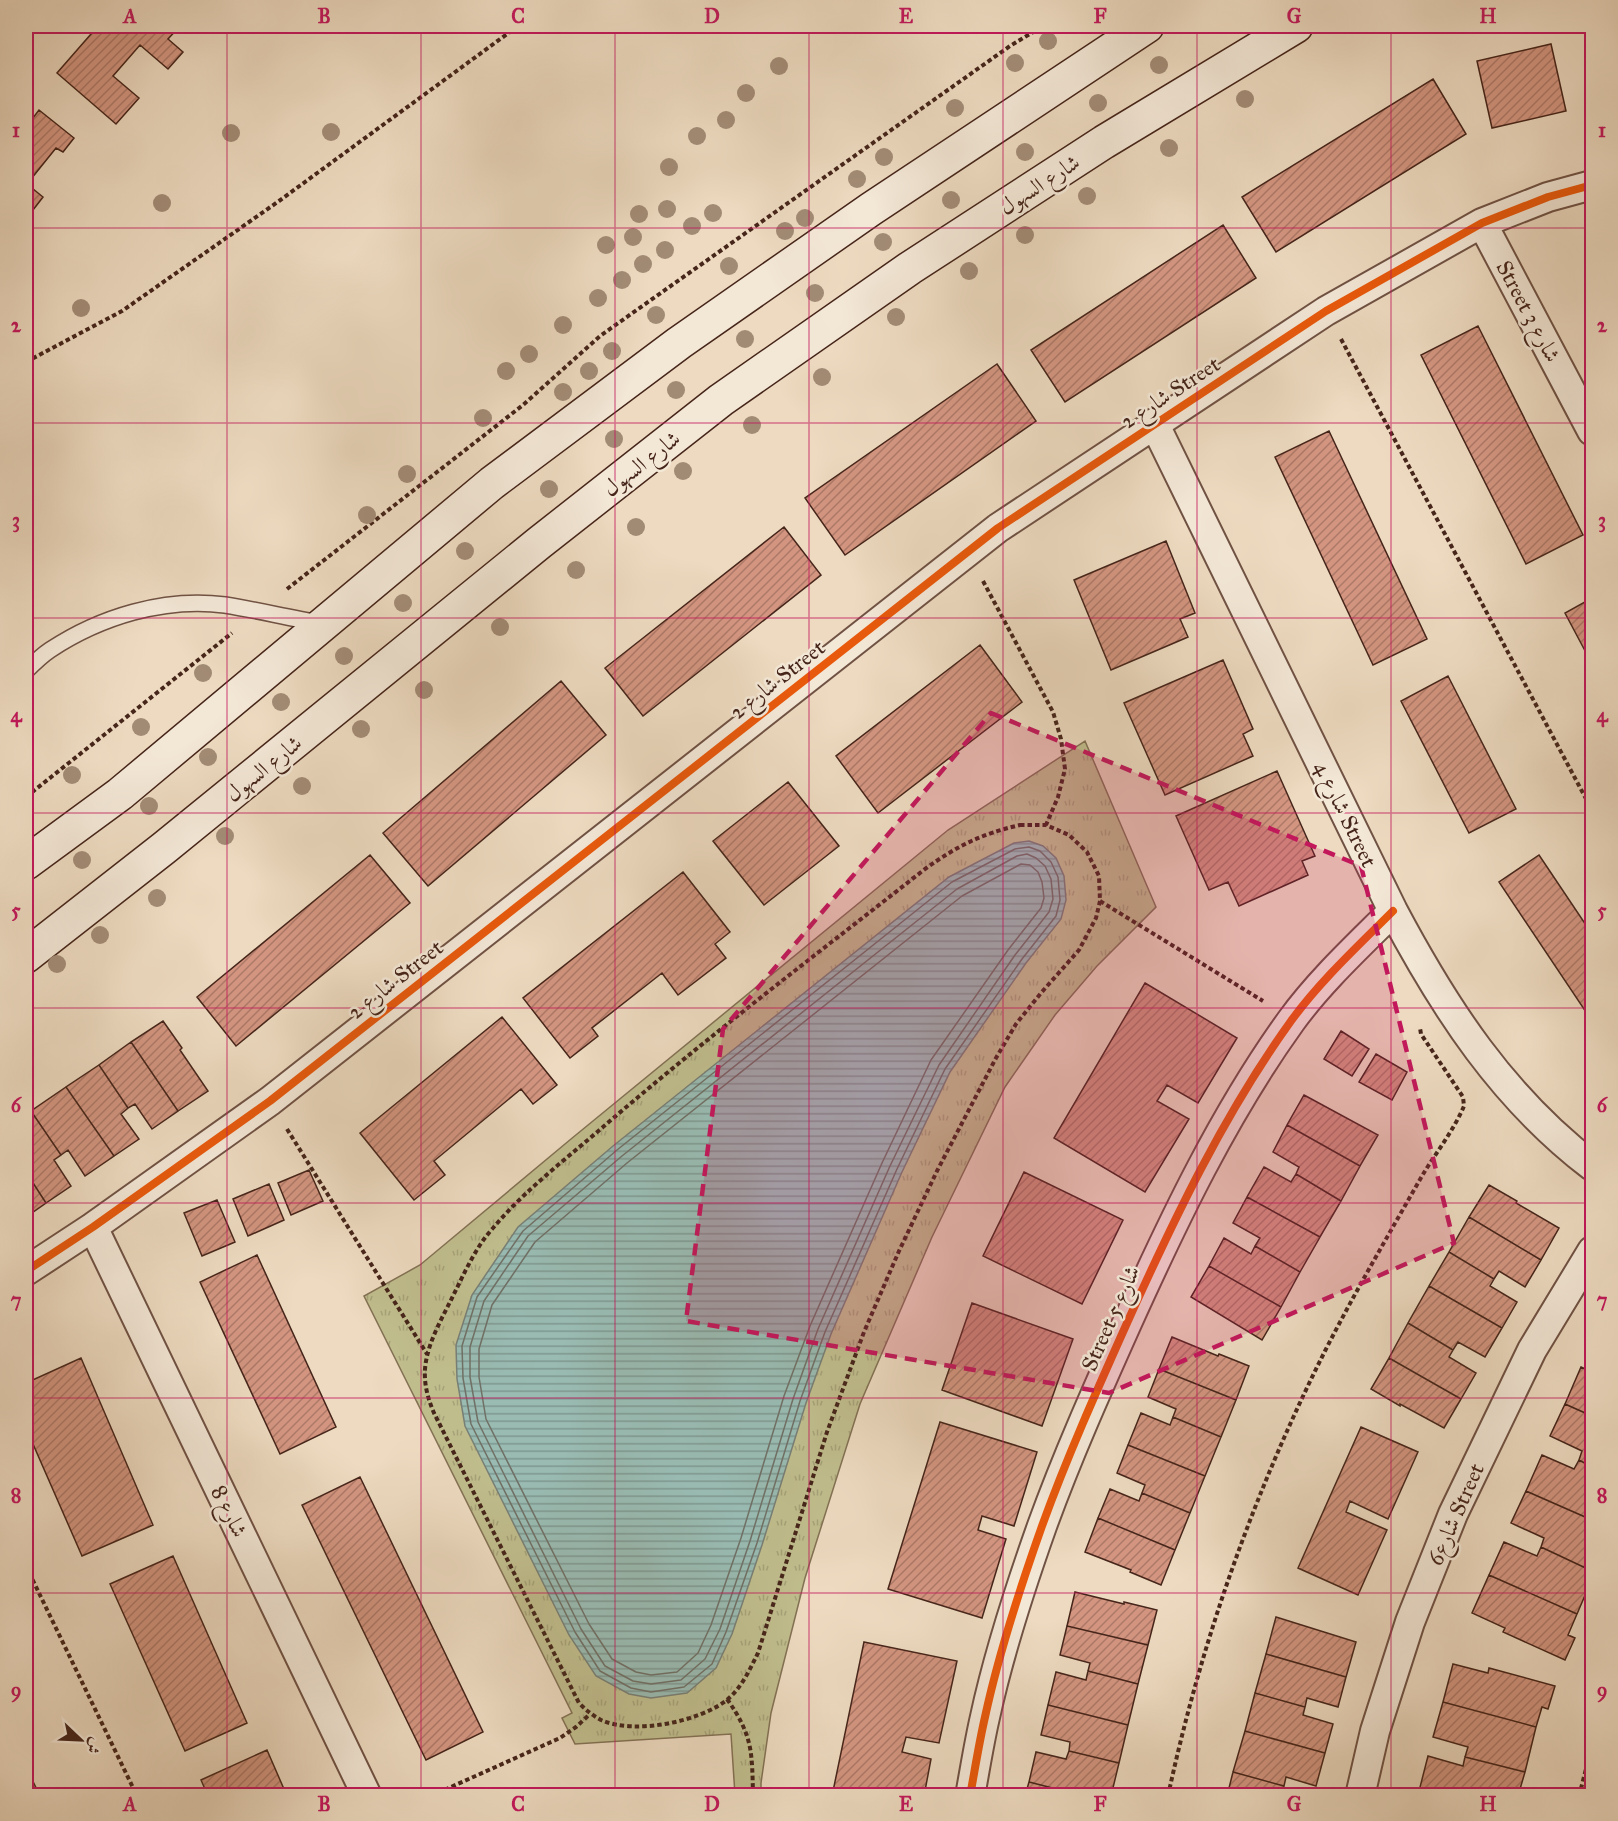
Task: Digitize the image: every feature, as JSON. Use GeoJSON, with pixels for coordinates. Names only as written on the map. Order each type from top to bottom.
{"type":"FeatureCollection","features":[{"type":"Feature","properties":{"kind":"main road"},"geometry":{"type":"LineString","coordinates":[[26,863],[120,794],[492,483],[679,343],[871,209],[1147,26]]}},
{"type":"Feature","properties":{"kind":"main road","name":"شارع السهول"},"geometry":{"type":"LineString","coordinates":[[26,956],[164,848],[539,543],[722,400],[910,268],[1104,142],[1296,26]]}},
{"type":"Feature","properties":{"kind":"street","name":"شارع 2 Street"},"geometry":{"type":"LineString","coordinates":[[26,1271],[93,1227],[270,1101],[998,528],[1326,311],[1482,223],[1548,197],[1593,185]]}},
{"type":"Feature","properties":{"kind":"street","name":"Street شارع 3"},"geometry":{"type":"LineString","coordinates":[[1482,223],[1593,431]]}},
{"type":"Feature","properties":{"kind":"street","name":"شارع 4 Street"},"geometry":{"type":"LineString","coordinates":[[1154,423],[1393,911],[1444,1001],[1477,1049],[1512,1092],[1564,1144],[1593,1166]]}},
{"type":"Feature","properties":{"kind":"street","name":"Street شارع 5"},"geometry":{"type":"LineString","coordinates":[[970,1796],[985,1715],[1011,1619],[1042,1526],[1078,1433],[1155,1260],[1196,1177],[1242,1097],[1292,1020],[1341,963],[1393,911]]}},
{"type":"Feature","properties":{"kind":"street","name":"شارع 8"},"geometry":{"type":"LineString","coordinates":[[93,1227],[367,1796]]}},
{"type":"Feature","properties":{"kind":"street","name":"شارع6 Street"},"geometry":{"type":"LineString","coordinates":[[1360,1796],[1375,1731],[1410,1622],[1453,1514],[1532,1350],[1593,1251]]}},
{"type":"Feature","properties":{"kind":"lane"},"geometry":{"type":"LineString","coordinates":[[26,671],[48,651],[91,627],[138,611],[186,604],[224,605],[323,624]]}},
{"type":"Feature","properties":{"kind":"path"},"geometry":{"type":"LineString","coordinates":[[26,362],[122,311],[288,194],[518,26]]}},
{"type":"Feature","properties":{"kind":"path"},"geometry":{"type":"LineString","coordinates":[[26,797],[523,405],[600,336],[1010,46],[1043,26]]}},
{"type":"Feature","properties":{"kind":"path"},"geometry":{"type":"LineString","coordinates":[[1326,311],[1593,810]]}},
{"type":"Feature","properties":{"kind":"path"},"geometry":{"type":"LineString","coordinates":[[982,577],[1053,712],[1061,739],[1065,769],[1058,796],[1046,825]]}},
{"type":"Feature","properties":{"kind":"path"},"geometry":{"type":"LineString","coordinates":[[1020,825],[1046,825],[1069,835],[1088,852],[1099,876],[1100,901],[1096,918],[1079,950],[1017,1024],[996,1058],[937,1171],[899,1251],[864,1332],[827,1432],[758,1653],[740,1686],[727,1699],[703,1714],[675,1722],[647,1726],[603,1721],[590,1714],[579,1703],[434,1413],[425,1384],[425,1369],[434,1334],[470,1262],[492,1228],[521,1199],[652,1084],[946,854],[995,831],[1020,825]]}},
{"type":"Feature","properties":{"kind":"path"},"geometry":{"type":"LineString","coordinates":[[1100,901],[1292,1020]]}},
{"type":"Feature","properties":{"kind":"path"},"geometry":{"type":"LineString","coordinates":[[1168,1796],[1200,1669],[1235,1560],[1277,1454],[1336,1331],[1379,1251],[1464,1106],[1463,1097],[1421,1034],[1420,1029],[1423,1019],[1444,1001]]}},
{"type":"Feature","properties":{"kind":"path"},"geometry":{"type":"LineString","coordinates":[[270,1101],[428,1354]]}},
{"type":"Feature","properties":{"kind":"path"},"geometry":{"type":"LineString","coordinates":[[26,1566],[137,1796]]}},
{"type":"Feature","properties":{"kind":"path"},"geometry":{"type":"LineString","coordinates":[[727,1699],[745,1728],[750,1743],[753,1796]]}},
{"type":"Feature","properties":{"kind":"path"},"geometry":{"type":"LineString","coordinates":[[431,1796],[560,1738],[590,1714]]}},
{"type":"Feature","properties":{"kind":"path"},"geometry":{"type":"LineString","coordinates":[[1579,1796],[1593,1746]]}},
{"type":"Feature","properties":{"kind":"highlighted area"},"geometry":{"type":"Polygon","coordinates":[[[991,713],[1361,866],[1454,1243],[1109,1393],[686,1321],[723,1029],[991,713]]]}},
{"type":"Feature","properties":{"kind":"green space"},"geometry":{"type":"Polygon","coordinates":[[[1085,741],[1156,907],[1097,966],[1055,1015],[1005,1087],[932,1237],[860,1404],[805,1578],[771,1713],[761,1795],[735,1795],[731,1734],[575,1744],[562,1718],[572,1713],[364,1296],[420,1265],[948,830],[1085,741]]]}},
{"type":"Feature","properties":{"kind":"water"},"geometry":{"type":"Polygon","coordinates":[[[1029,841],[1043,846],[1056,858],[1064,876],[1066,900],[1061,919],[1026,963],[950,1072],[902,1172],[831,1334],[806,1403],[732,1634],[716,1668],[687,1693],[651,1698],[629,1694],[596,1676],[569,1635],[465,1426],[457,1379],[456,1345],[472,1295],[518,1227],[613,1146],[949,877],[1014,843],[1029,841]]]}},
{"type":"Feature","properties":{"kind":"building"},"geometry":{"type":"Polygon","coordinates":[[[98,26],[180,26],[168,39],[183,52],[168,69],[140,45],[113,76],[139,98],[116,124],[57,73],[98,26]]]}},
{"type":"Feature","properties":{"kind":"building"},"geometry":{"type":"Polygon","coordinates":[[[1588,26],[1592,26],[1592,70],[1588,26]]]}},
{"type":"Feature","properties":{"kind":"building"},"geometry":{"type":"Polygon","coordinates":[[[1551,44],[1566,111],[1492,128],[1477,61],[1551,44]]]}},
{"type":"Feature","properties":{"kind":"building"},"geometry":{"type":"Polygon","coordinates":[[[1433,79],[1466,134],[1276,252],[1242,197],[1433,79]]]}},
{"type":"Feature","properties":{"kind":"building"},"geometry":{"type":"Polygon","coordinates":[[[39,110],[74,138],[63,152],[56,148],[27,184],[43,197],[26,219],[26,127],[39,110]]]}},
{"type":"Feature","properties":{"kind":"building"},"geometry":{"type":"Polygon","coordinates":[[[1223,225],[1256,278],[1065,402],[1031,350],[1223,225]]]}},
{"type":"Feature","properties":{"kind":"building"},"geometry":{"type":"Polygon","coordinates":[[[1478,326],[1583,535],[1526,564],[1421,355],[1478,326]]]}},
{"type":"Feature","properties":{"kind":"building"},"geometry":{"type":"Polygon","coordinates":[[[997,364],[1036,421],[845,555],[805,498],[997,364]]]}},
{"type":"Feature","properties":{"kind":"building"},"geometry":{"type":"Polygon","coordinates":[[[1329,431],[1427,639],[1373,665],[1275,457],[1329,431]]]}},
{"type":"Feature","properties":{"kind":"building"},"geometry":{"type":"Polygon","coordinates":[[[784,527],[821,575],[643,716],[605,668],[784,527]]]}},
{"type":"Feature","properties":{"kind":"building"},"geometry":{"type":"Polygon","coordinates":[[[1166,541],[1195,613],[1180,619],[1188,637],[1111,670],[1074,580],[1166,541]]]}},
{"type":"Feature","properties":{"kind":"building"},"geometry":{"type":"Polygon","coordinates":[[[1592,598],[1592,664],[1565,613],[1592,598]]]}},
{"type":"Feature","properties":{"kind":"building"},"geometry":{"type":"Polygon","coordinates":[[[980,645],[1022,702],[878,813],[836,756],[980,645]]]}},
{"type":"Feature","properties":{"kind":"building"},"geometry":{"type":"Polygon","coordinates":[[[1223,660],[1253,729],[1243,734],[1253,756],[1165,795],[1124,703],[1223,660]]]}},
{"type":"Feature","properties":{"kind":"building"},"geometry":{"type":"Polygon","coordinates":[[[1448,676],[1516,809],[1469,833],[1401,701],[1448,676]]]}},
{"type":"Feature","properties":{"kind":"building"},"geometry":{"type":"Polygon","coordinates":[[[561,681],[606,735],[428,886],[383,833],[561,681]]]}},
{"type":"Feature","properties":{"kind":"building"},"geometry":{"type":"Polygon","coordinates":[[[1277,771],[1315,856],[1302,861],[1308,875],[1239,906],[1228,882],[1209,890],[1176,816],[1277,771]]]}},
{"type":"Feature","properties":{"kind":"building"},"geometry":{"type":"Polygon","coordinates":[[[788,782],[839,846],[764,905],[713,841],[788,782]]]}},
{"type":"Feature","properties":{"kind":"building"},"geometry":{"type":"Polygon","coordinates":[[[370,855],[410,903],[236,1046],[197,997],[370,855]]]}},
{"type":"Feature","properties":{"kind":"building"},"geometry":{"type":"Polygon","coordinates":[[[1539,855],[1592,934],[1592,1021],[1499,882],[1539,855]]]}},
{"type":"Feature","properties":{"kind":"building"},"geometry":{"type":"Polygon","coordinates":[[[683,872],[730,932],[715,944],[726,958],[678,995],[662,973],[592,1028],[598,1036],[570,1058],[523,998],[683,872]]]}},
{"type":"Feature","properties":{"kind":"building"},"geometry":{"type":"Polygon","coordinates":[[[1145,983],[1237,1038],[1198,1103],[1167,1085],[1157,1101],[1189,1119],[1145,1192],[1054,1138],[1145,983]]]}},
{"type":"Feature","properties":{"kind":"building"},"geometry":{"type":"Polygon","coordinates":[[[502,1017],[557,1085],[533,1104],[521,1089],[434,1161],[445,1175],[414,1200],[360,1133],[502,1017]]]}},
{"type":"Feature","properties":{"kind":"building"},"geometry":{"type":"Polygon","coordinates":[[[163,1021],[208,1091],[178,1111],[131,1042],[163,1021]]]}},
{"type":"Feature","properties":{"kind":"building"},"geometry":{"type":"Polygon","coordinates":[[[1341,1031],[1369,1049],[1352,1076],[1324,1059],[1341,1031]]]}},
{"type":"Feature","properties":{"kind":"building"},"geometry":{"type":"Polygon","coordinates":[[[131,1042],[178,1111],[152,1129],[135,1104],[128,1108],[99,1065],[131,1042]]]}},
{"type":"Feature","properties":{"kind":"building"},"geometry":{"type":"Polygon","coordinates":[[[1376,1054],[1407,1072],[1392,1100],[1359,1082],[1376,1054]]]}},
{"type":"Feature","properties":{"kind":"building"},"geometry":{"type":"Polygon","coordinates":[[[99,1065],[128,1108],[121,1114],[139,1139],[114,1156],[66,1087],[99,1065]]]}},
{"type":"Feature","properties":{"kind":"building"},"geometry":{"type":"Polygon","coordinates":[[[66,1087],[114,1156],[85,1176],[68,1150],[61,1155],[31,1111],[66,1087]]]}},
{"type":"Feature","properties":{"kind":"building"},"geometry":{"type":"Polygon","coordinates":[[[1304,1095],[1378,1135],[1360,1166],[1287,1125],[1304,1095]]]}},
{"type":"Feature","properties":{"kind":"building"},"geometry":{"type":"Polygon","coordinates":[[[31,1111],[61,1155],[54,1160],[71,1186],[46,1203],[26,1172],[26,1116],[31,1111]]]}},
{"type":"Feature","properties":{"kind":"building"},"geometry":{"type":"Polygon","coordinates":[[[1287,1125],[1360,1166],[1341,1201],[1296,1174],[1299,1167],[1273,1152],[1287,1125]]]}},
{"type":"Feature","properties":{"kind":"building"},"geometry":{"type":"Polygon","coordinates":[[[1264,1167],[1291,1182],[1296,1174],[1341,1201],[1320,1237],[1247,1197],[1264,1167]]]}},
{"type":"Feature","properties":{"kind":"building"},"geometry":{"type":"Polygon","coordinates":[[[309,1170],[323,1201],[291,1215],[278,1183],[309,1170]]]}},
{"type":"Feature","properties":{"kind":"building"},"geometry":{"type":"Polygon","coordinates":[[[26,1172],[46,1203],[26,1217],[26,1172]]]}},
{"type":"Feature","properties":{"kind":"building"},"geometry":{"type":"Polygon","coordinates":[[[1024,1172],[1123,1220],[1082,1304],[983,1256],[1024,1172]]]}},
{"type":"Feature","properties":{"kind":"building"},"geometry":{"type":"Polygon","coordinates":[[[269,1184],[284,1220],[248,1236],[233,1199],[269,1184]]]}},
{"type":"Feature","properties":{"kind":"building"},"geometry":{"type":"Polygon","coordinates":[[[1489,1185],[1559,1228],[1541,1260],[1469,1217],[1489,1185]]]}},
{"type":"Feature","properties":{"kind":"building"},"geometry":{"type":"Polygon","coordinates":[[[1247,1197],[1320,1237],[1300,1272],[1255,1246],[1260,1238],[1233,1223],[1247,1197]]]}},
{"type":"Feature","properties":{"kind":"building"},"geometry":{"type":"Polygon","coordinates":[[[217,1200],[235,1242],[202,1256],[184,1213],[217,1200]]]}},
{"type":"Feature","properties":{"kind":"building"},"geometry":{"type":"Polygon","coordinates":[[[1469,1217],[1541,1260],[1525,1287],[1499,1271],[1494,1279],[1449,1252],[1469,1217]]]}},
{"type":"Feature","properties":{"kind":"building"},"geometry":{"type":"Polygon","coordinates":[[[1224,1238],[1251,1254],[1255,1246],[1300,1272],[1281,1307],[1209,1266],[1224,1238]]]}},
{"type":"Feature","properties":{"kind":"building"},"geometry":{"type":"Polygon","coordinates":[[[1449,1252],[1494,1279],[1490,1286],[1517,1302],[1502,1328],[1429,1286],[1449,1252]]]}},
{"type":"Feature","properties":{"kind":"building"},"geometry":{"type":"Polygon","coordinates":[[[257,1255],[336,1427],[280,1454],[200,1282],[257,1255]]]}},
{"type":"Feature","properties":{"kind":"building"},"geometry":{"type":"Polygon","coordinates":[[[1209,1266],[1281,1307],[1262,1340],[1191,1297],[1209,1266]]]}},
{"type":"Feature","properties":{"kind":"building"},"geometry":{"type":"Polygon","coordinates":[[[1429,1286],[1502,1328],[1485,1357],[1458,1342],[1453,1350],[1408,1323],[1429,1286]]]}},
{"type":"Feature","properties":{"kind":"building"},"geometry":{"type":"Polygon","coordinates":[[[972,1303],[1073,1339],[1042,1426],[942,1390],[972,1303]]]}},
{"type":"Feature","properties":{"kind":"building"},"geometry":{"type":"Polygon","coordinates":[[[1408,1323],[1453,1350],[1449,1357],[1476,1373],[1461,1399],[1389,1358],[1408,1323]]]}},
{"type":"Feature","properties":{"kind":"building"},"geometry":{"type":"Polygon","coordinates":[[[1172,1337],[1249,1366],[1236,1400],[1159,1369],[1172,1337]]]}},
{"type":"Feature","properties":{"kind":"building"},"geometry":{"type":"Polygon","coordinates":[[[81,1358],[153,1525],[82,1556],[26,1428],[26,1383],[81,1358]]]}},
{"type":"Feature","properties":{"kind":"building"},"geometry":{"type":"Polygon","coordinates":[[[1389,1358],[1461,1399],[1444,1428],[1371,1389],[1389,1358]]]}},
{"type":"Feature","properties":{"kind":"building"},"geometry":{"type":"Polygon","coordinates":[[[1581,1367],[1592,1372],[1592,1416],[1565,1404],[1581,1367]]]}},
{"type":"Feature","properties":{"kind":"building"},"geometry":{"type":"Polygon","coordinates":[[[1159,1369],[1236,1400],[1221,1437],[1173,1417],[1176,1409],[1148,1397],[1159,1369]]]}},
{"type":"Feature","properties":{"kind":"building"},"geometry":{"type":"Polygon","coordinates":[[[1565,1404],[1592,1416],[1592,1467],[1579,1460],[1582,1451],[1550,1436],[1565,1404]]]}},
{"type":"Feature","properties":{"kind":"building"},"geometry":{"type":"Polygon","coordinates":[[[1141,1413],[1170,1425],[1173,1417],[1221,1437],[1205,1476],[1128,1445],[1141,1413]]]}},
{"type":"Feature","properties":{"kind":"building"},"geometry":{"type":"Polygon","coordinates":[[[940,1422],[1037,1452],[1014,1526],[982,1516],[978,1530],[1006,1539],[982,1618],[888,1589],[940,1422]]]}},
{"type":"Feature","properties":{"kind":"building"},"geometry":{"type":"Polygon","coordinates":[[[1361,1427],[1418,1452],[1388,1519],[1350,1501],[1346,1512],[1387,1530],[1358,1595],[1298,1568],[1361,1427]]]}},
{"type":"Feature","properties":{"kind":"building"},"geometry":{"type":"Polygon","coordinates":[[[1128,1445],[1205,1476],[1190,1513],[1142,1493],[1145,1485],[1117,1473],[1128,1445]]]}},
{"type":"Feature","properties":{"kind":"building"},"geometry":{"type":"Polygon","coordinates":[[[1542,1455],[1574,1469],[1579,1460],[1592,1467],[1592,1520],[1526,1491],[1542,1455]]]}},
{"type":"Feature","properties":{"kind":"building"},"geometry":{"type":"Polygon","coordinates":[[[360,1477],[483,1732],[426,1760],[302,1505],[360,1477]]]}},
{"type":"Feature","properties":{"kind":"building"},"geometry":{"type":"Polygon","coordinates":[[[1110,1489],[1139,1501],[1142,1493],[1190,1513],[1175,1550],[1098,1518],[1110,1489]]]}},
{"type":"Feature","properties":{"kind":"building"},"geometry":{"type":"Polygon","coordinates":[[[1526,1491],[1592,1520],[1592,1571],[1541,1547],[1544,1538],[1511,1523],[1526,1491]]]}},
{"type":"Feature","properties":{"kind":"building"},"geometry":{"type":"Polygon","coordinates":[[[1098,1518],[1175,1550],[1161,1585],[1130,1572],[1131,1570],[1085,1552],[1098,1518]]]}},
{"type":"Feature","properties":{"kind":"building"},"geometry":{"type":"Polygon","coordinates":[[[1504,1542],[1537,1556],[1541,1547],[1592,1571],[1592,1579],[1577,1614],[1489,1575],[1504,1542]]]}},
{"type":"Feature","properties":{"kind":"building"},"geometry":{"type":"Polygon","coordinates":[[[173,1556],[247,1723],[185,1751],[110,1584],[173,1556]]]}},
{"type":"Feature","properties":{"kind":"building"},"geometry":{"type":"Polygon","coordinates":[[[1489,1575],[1577,1614],[1568,1635],[1575,1638],[1565,1660],[1503,1632],[1505,1628],[1472,1613],[1489,1575]]]}},
{"type":"Feature","properties":{"kind":"building"},"geometry":{"type":"Polygon","coordinates":[[[1075,1592],[1157,1610],[1148,1645],[1067,1626],[1075,1592]]]}},
{"type":"Feature","properties":{"kind":"building"},"geometry":{"type":"Polygon","coordinates":[[[1276,1617],[1356,1642],[1346,1677],[1266,1654],[1276,1617]]]}},
{"type":"Feature","properties":{"kind":"building"},"geometry":{"type":"Polygon","coordinates":[[[1067,1626],[1148,1645],[1138,1684],[1088,1671],[1090,1663],[1060,1655],[1067,1626]]]}},
{"type":"Feature","properties":{"kind":"building"},"geometry":{"type":"Polygon","coordinates":[[[864,1642],[957,1661],[939,1743],[906,1737],[902,1752],[931,1759],[924,1796],[832,1796],[864,1642]]]}},
{"type":"Feature","properties":{"kind":"building"},"geometry":{"type":"Polygon","coordinates":[[[1266,1654],[1346,1677],[1338,1707],[1307,1698],[1305,1707],[1255,1693],[1266,1654]]]}},
{"type":"Feature","properties":{"kind":"building"},"geometry":{"type":"Polygon","coordinates":[[[1453,1664],[1488,1673],[1489,1668],[1555,1686],[1548,1709],[1542,1707],[1536,1727],[1443,1702],[1453,1664]]]}},
{"type":"Feature","properties":{"kind":"building"},"geometry":{"type":"Polygon","coordinates":[[[1088,1671],[1138,1684],[1128,1725],[1048,1705],[1056,1672],[1086,1680],[1088,1671]]]}},
{"type":"Feature","properties":{"kind":"building"},"geometry":{"type":"Polygon","coordinates":[[[1255,1693],[1305,1707],[1303,1715],[1333,1724],[1325,1753],[1245,1731],[1255,1693]]]}},
{"type":"Feature","properties":{"kind":"building"},"geometry":{"type":"Polygon","coordinates":[[[1443,1702],[1536,1727],[1525,1772],[1465,1757],[1468,1747],[1433,1737],[1443,1702]]]}},
{"type":"Feature","properties":{"kind":"building"},"geometry":{"type":"Polygon","coordinates":[[[1048,1705],[1128,1725],[1119,1763],[1069,1751],[1070,1742],[1041,1735],[1048,1705]]]}},
{"type":"Feature","properties":{"kind":"building"},"geometry":{"type":"Polygon","coordinates":[[[1245,1731],[1325,1753],[1316,1786],[1286,1777],[1284,1786],[1233,1772],[1245,1731]]]}},
{"type":"Feature","properties":{"kind":"building"},"geometry":{"type":"Polygon","coordinates":[[[267,1750],[287,1796],[208,1796],[201,1780],[267,1750]]]}},
{"type":"Feature","properties":{"kind":"building"},"geometry":{"type":"Polygon","coordinates":[[[1069,1751],[1119,1763],[1111,1796],[1084,1796],[1029,1782],[1036,1752],[1066,1759],[1069,1751]]]}},
{"type":"Feature","properties":{"kind":"building"},"geometry":{"type":"Polygon","coordinates":[[[1428,1756],[1463,1766],[1465,1757],[1525,1772],[1518,1796],[1418,1795],[1428,1756]]]}},
{"type":"Feature","properties":{"kind":"building"},"geometry":{"type":"Polygon","coordinates":[[[26,1767],[40,1796],[26,1796],[26,1767]]]}},
{"type":"Feature","properties":{"kind":"building"},"geometry":{"type":"Polygon","coordinates":[[[1233,1772],[1284,1786],[1282,1794],[1286,1796],[1227,1796],[1233,1772]]]}},
{"type":"Feature","properties":{"kind":"building"},"geometry":{"type":"Polygon","coordinates":[[[1029,1782],[1084,1796],[1025,1796],[1029,1782]]]}},
{"type":"Feature","properties":{"kind":"building"},"geometry":{"type":"Polygon","coordinates":[[[715,1789],[716,1796],[683,1796],[715,1789]]]}},
{"type":"Feature","properties":{"kind":"cycle path"},"geometry":{"type":"LineString","coordinates":[[26,1271],[93,1227],[270,1101],[998,528],[1326,311],[1482,223],[1548,197],[1592,185]]}},
{"type":"Feature","properties":{"kind":"cycle path"},"geometry":{"type":"LineString","coordinates":[[970,1796],[997,1668],[1010,1620],[1034,1549],[1083,1424],[1163,1245],[1222,1130],[1291,1021],[1327,978],[1393,911]]}}]}
